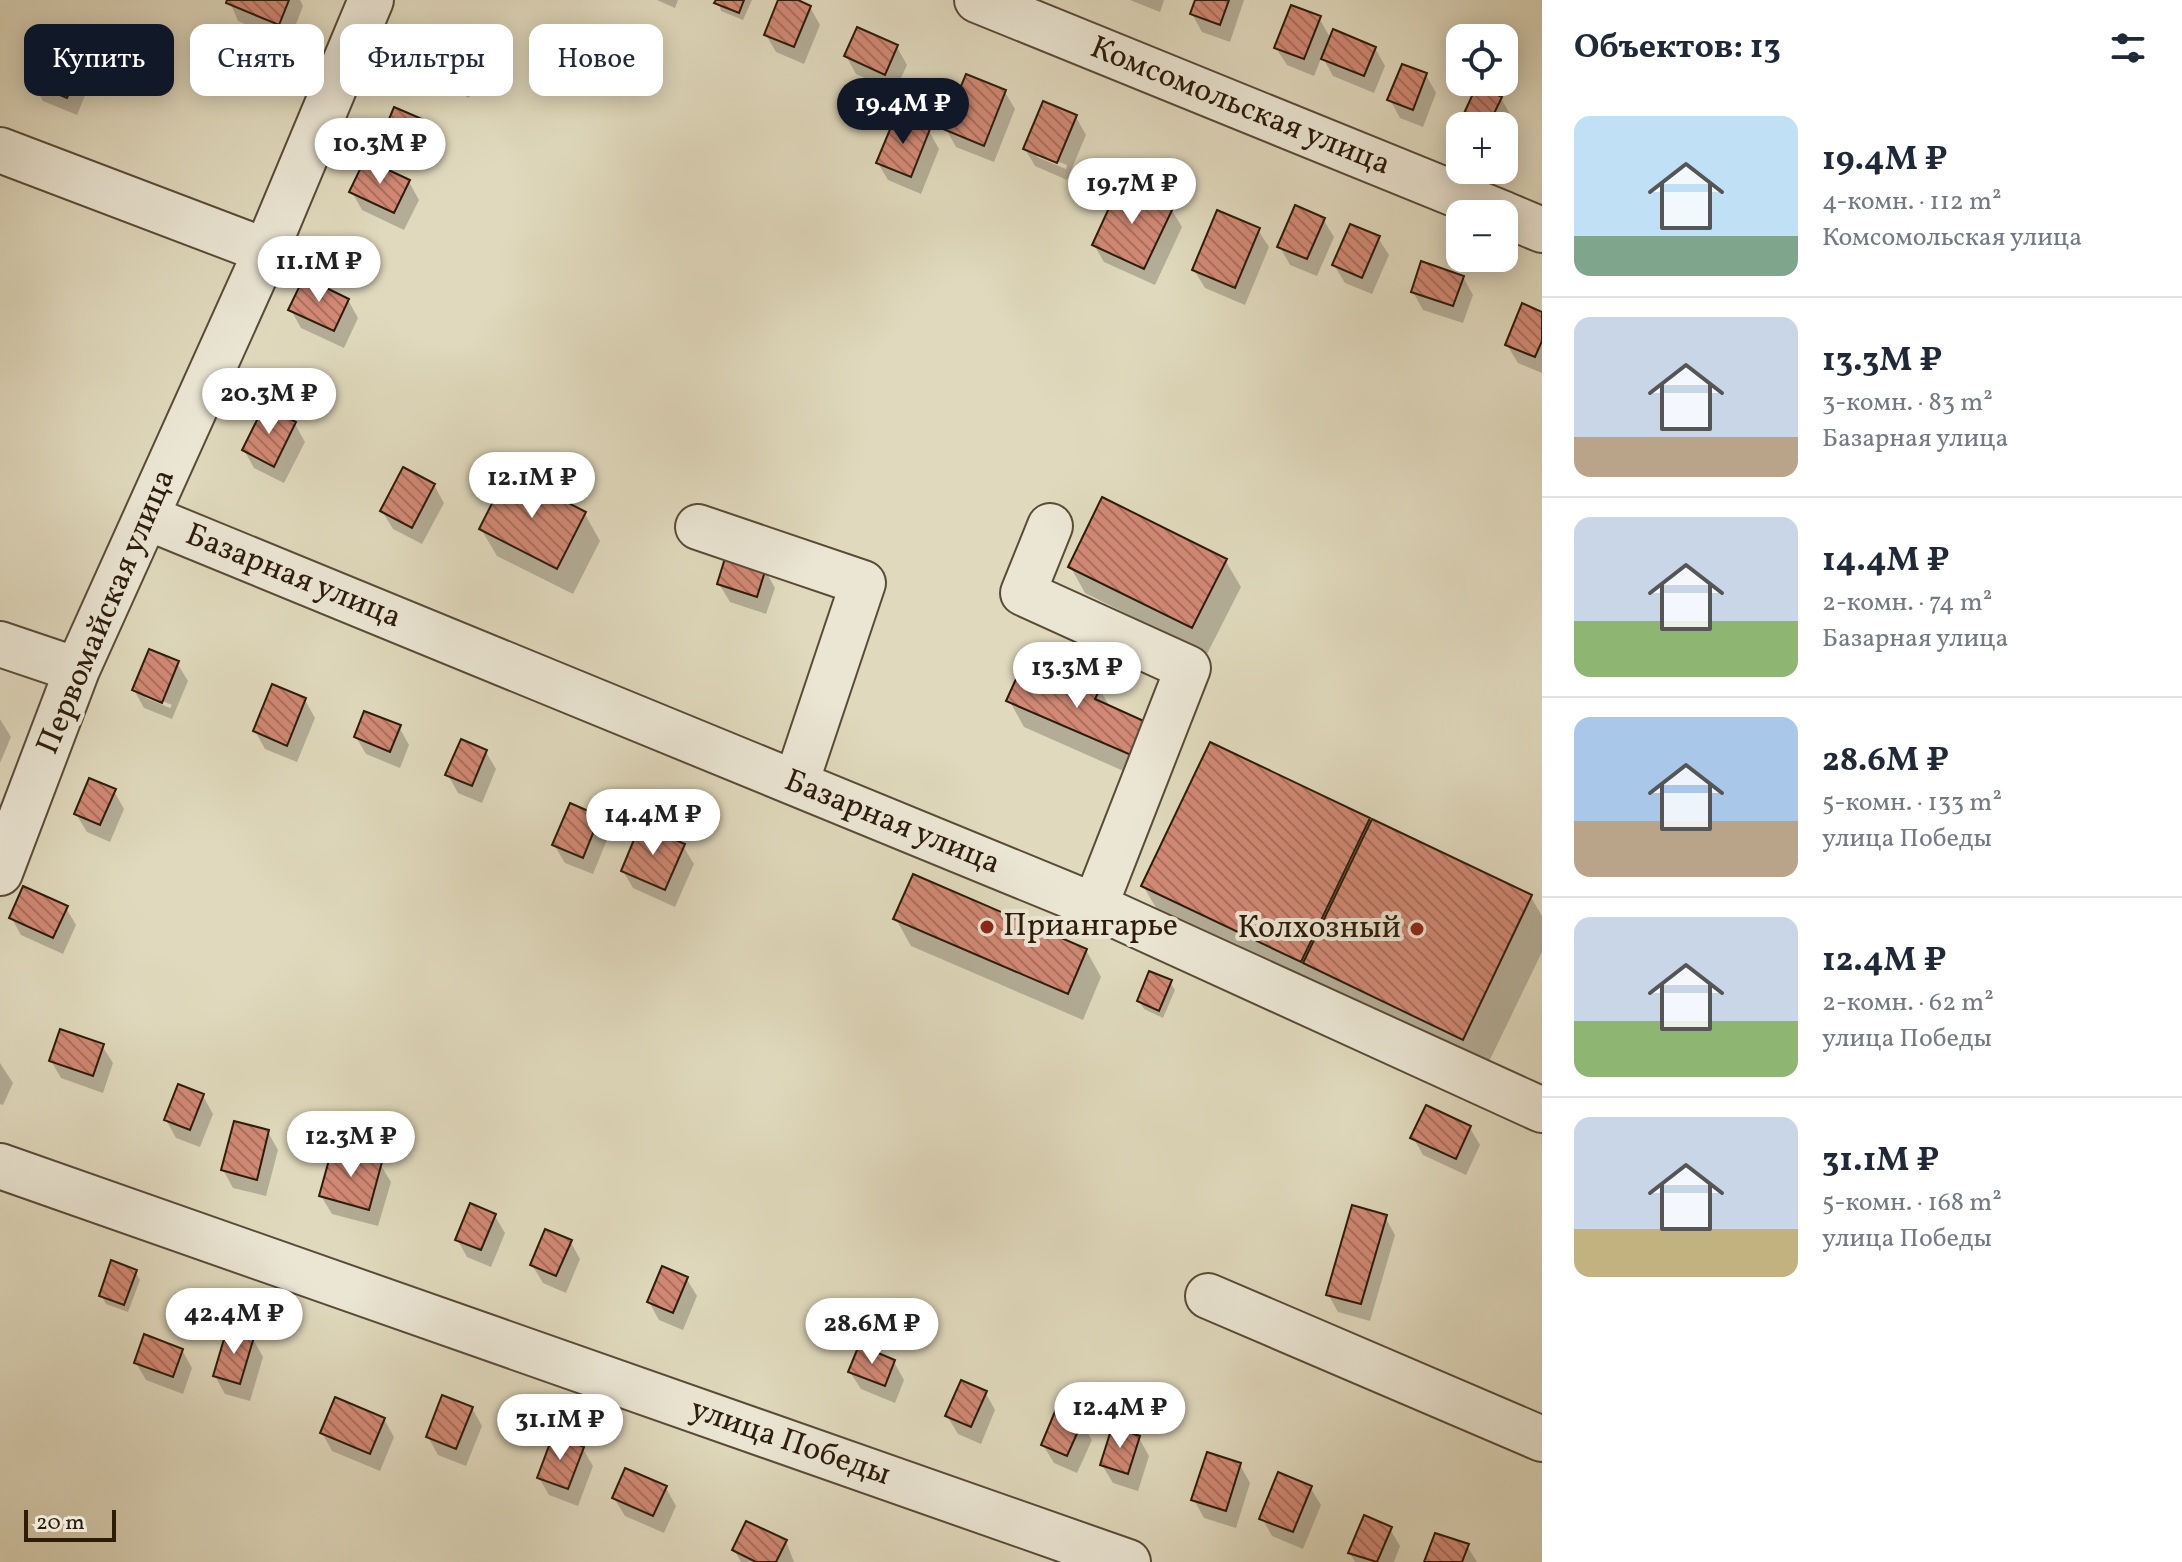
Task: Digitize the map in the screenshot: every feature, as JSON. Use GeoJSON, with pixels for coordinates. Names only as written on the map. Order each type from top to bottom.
{"type":"FeatureCollection","features":[{"type":"Feature","properties":{"kind":"street","name":"Первомайская улица"},"geometry":{"type":"LineString","coordinates":[[0,873],[77,670],[266,251],[371,0]]}},
{"type":"Feature","properties":{"kind":"street","name":"Комсомольская улица"},"geometry":{"type":"LineString","coordinates":[[977,0],[1470,200]]}},
{"type":"Feature","properties":{"kind":"street"},"geometry":{"type":"LineString","coordinates":[[0,150],[266,251]]}},
{"type":"Feature","properties":{"kind":"street","name":"Комсомольская улица"},"geometry":{"type":"LineString","coordinates":[[1518,220],[1542,230]]}},
{"type":"Feature","properties":{"kind":"street","name":"Базарная улица"},"geometry":{"type":"LineString","coordinates":[[146,517],[1095,906],[1542,1110]]}},
{"type":"Feature","properties":{"kind":"street"},"geometry":{"type":"LineString","coordinates":[[1050,526],[1023,593],[1188,668],[1095,906]]}},
{"type":"Feature","properties":{"kind":"street"},"geometry":{"type":"LineString","coordinates":[[698,527],[863,583],[796,783]]}},
{"type":"Feature","properties":{"kind":"street"},"geometry":{"type":"LineString","coordinates":[[0,644],[77,670]]}},
{"type":"Feature","properties":{"kind":"street","name":"улица Победы"},"geometry":{"type":"LineString","coordinates":[[0,1166],[1128,1562]]}},
{"type":"Feature","properties":{"kind":"street"},"geometry":{"type":"LineString","coordinates":[[1208,1296],[1542,1439]]}},
{"type":"Feature","properties":{"kind":"building"},"geometry":{"type":"Polygon","coordinates":[[[227,0],[289,0],[279,24],[226,3],[227,0]]]}},
{"type":"Feature","properties":{"kind":"building"},"geometry":{"type":"Polygon","coordinates":[[[716,0],[744,0],[739,13],[714,3],[716,0]]]}},
{"type":"Feature","properties":{"kind":"building"},"geometry":{"type":"Polygon","coordinates":[[[778,0],[798,0],[811,6],[794,47],[764,35],[778,0]]]}},
{"type":"Feature","properties":{"kind":"building"},"geometry":{"type":"Polygon","coordinates":[[[1195,0],[1229,0],[1220,25],[1190,14],[1195,0]]]}},
{"type":"Feature","properties":{"kind":"building"},"geometry":{"type":"Polygon","coordinates":[[[1291,5],[1321,16],[1304,59],[1274,48],[1291,5]]]}},
{"type":"Feature","properties":{"kind":"building"},"geometry":{"type":"Polygon","coordinates":[[[857,27],[898,45],[885,75],[844,56],[857,27]]]}},
{"type":"Feature","properties":{"kind":"building"},"geometry":{"type":"Polygon","coordinates":[[[1333,29],[1376,47],[1364,76],[1321,59],[1333,29]]]}},
{"type":"Feature","properties":{"kind":"building"},"geometry":{"type":"Polygon","coordinates":[[[1402,64],[1427,73],[1413,110],[1387,100],[1402,64]]]}},
{"type":"Feature","properties":{"kind":"building"},"geometry":{"type":"Polygon","coordinates":[[[966,74],[1006,90],[984,146],[943,129],[966,74]]]}},
{"type":"Feature","properties":{"kind":"building"},"geometry":{"type":"Polygon","coordinates":[[[1472,96],[1502,97],[1495,112],[1465,112],[1472,96]]]}},
{"type":"Feature","properties":{"kind":"building"},"geometry":{"type":"Polygon","coordinates":[[[1043,101],[1077,115],[1057,163],[1023,149],[1043,101]]]}},
{"type":"Feature","properties":{"kind":"building"},"geometry":{"type":"Polygon","coordinates":[[[394,107],[429,122],[419,146],[384,131],[394,107]]]}},
{"type":"Feature","properties":{"kind":"building"},"geometry":{"type":"Polygon","coordinates":[[[896,115],[930,129],[911,177],[876,163],[896,115]]]}},
{"type":"Feature","properties":{"kind":"building"},"geometry":{"type":"Polygon","coordinates":[[[365,159],[410,180],[394,213],[349,192],[365,159]]]}},
{"type":"Feature","properties":{"kind":"building"},"geometry":{"type":"Polygon","coordinates":[[[1120,184],[1173,208],[1144,269],[1092,245],[1120,184]]]}},
{"type":"Feature","properties":{"kind":"building"},"geometry":{"type":"Polygon","coordinates":[[[1295,205],[1325,218],[1307,259],[1277,247],[1295,205]]]}},
{"type":"Feature","properties":{"kind":"building"},"geometry":{"type":"Polygon","coordinates":[[[1217,210],[1260,228],[1235,288],[1192,270],[1217,210]]]}},
{"type":"Feature","properties":{"kind":"building"},"geometry":{"type":"Polygon","coordinates":[[[1350,224],[1380,236],[1362,278],[1332,265],[1350,224]]]}},
{"type":"Feature","properties":{"kind":"building"},"geometry":{"type":"Polygon","coordinates":[[[1421,261],[1464,276],[1453,306],[1411,292],[1421,261]]]}},
{"type":"Feature","properties":{"kind":"building"},"geometry":{"type":"Polygon","coordinates":[[[304,277],[349,299],[334,331],[288,310],[304,277]]]}},
{"type":"Feature","properties":{"kind":"building"},"geometry":{"type":"Polygon","coordinates":[[[1522,303],[1542,312],[1542,341],[1535,357],[1505,345],[1522,303]]]}},
{"type":"Feature","properties":{"kind":"building"},"geometry":{"type":"Polygon","coordinates":[[[264,406],[296,422],[274,467],[242,450],[264,406]]]}},
{"type":"Feature","properties":{"kind":"building"},"geometry":{"type":"Polygon","coordinates":[[[403,467],[435,484],[412,528],[380,511],[403,467]]]}},
{"type":"Feature","properties":{"kind":"building"},"geometry":{"type":"Polygon","coordinates":[[[508,472],[586,512],[557,569],[479,529],[508,472]]]}},
{"type":"Feature","properties":{"kind":"building"},"geometry":{"type":"Polygon","coordinates":[[[1102,497],[1227,559],[1192,628],[1068,567],[1102,497]]]}},
{"type":"Feature","properties":{"kind":"building"},"geometry":{"type":"Polygon","coordinates":[[[726,555],[766,568],[757,597],[717,584],[726,555]]]}},
{"type":"Feature","properties":{"kind":"building"},"geometry":{"type":"Polygon","coordinates":[[[149,649],[179,661],[162,703],[132,690],[149,649]]]}},
{"type":"Feature","properties":{"kind":"building"},"geometry":{"type":"Polygon","coordinates":[[[1021,668],[1073,691],[1078,677],[1101,687],[1095,699],[1146,722],[1131,755],[1006,701],[1021,668]]]}},
{"type":"Feature","properties":{"kind":"building"},"geometry":{"type":"Polygon","coordinates":[[[272,684],[306,698],[287,746],[253,731],[272,684]]]}},
{"type":"Feature","properties":{"kind":"building"},"geometry":{"type":"Polygon","coordinates":[[[364,711],[401,725],[390,752],[354,737],[364,711]]]}},
{"type":"Feature","properties":{"kind":"building"},"geometry":{"type":"Polygon","coordinates":[[[461,739],[487,750],[472,786],[445,775],[461,739]]]}},
{"type":"Feature","properties":{"kind":"building","name":"Колхозный"},"geometry":{"type":"Polygon","coordinates":[[[1210,742],[1370,818],[1301,962],[1141,886],[1210,742]]]}},
{"type":"Feature","properties":{"kind":"building"},"geometry":{"type":"Polygon","coordinates":[[[89,778],[116,789],[100,825],[74,814],[89,778]]]}},
{"type":"Feature","properties":{"kind":"building"},"geometry":{"type":"Polygon","coordinates":[[[570,803],[600,816],[583,858],[552,845],[570,803]]]}},
{"type":"Feature","properties":{"kind":"building","name":"Колхозный"},"geometry":{"type":"Polygon","coordinates":[[[1372,819],[1532,895],[1463,1040],[1303,963],[1372,819]]]}},
{"type":"Feature","properties":{"kind":"building"},"geometry":{"type":"Polygon","coordinates":[[[640,825],[685,844],[665,890],[621,871],[640,825]]]}},
{"type":"Feature","properties":{"kind":"building"},"geometry":{"type":"Polygon","coordinates":[[[913,874],[1087,949],[1068,994],[893,919],[913,874]]]}},
{"type":"Feature","properties":{"kind":"building"},"geometry":{"type":"Polygon","coordinates":[[[23,886],[68,906],[53,938],[9,918],[23,886]]]}},
{"type":"Feature","properties":{"kind":"building"},"geometry":{"type":"Polygon","coordinates":[[[1149,971],[1172,980],[1159,1011],[1137,1001],[1149,971]]]}},
{"type":"Feature","properties":{"kind":"building"},"geometry":{"type":"Polygon","coordinates":[[[60,1029],[104,1044],[93,1076],[49,1061],[60,1029]]]}},
{"type":"Feature","properties":{"kind":"building"},"geometry":{"type":"Polygon","coordinates":[[[178,1084],[204,1094],[190,1130],[164,1120],[178,1084]]]}},
{"type":"Feature","properties":{"kind":"building"},"geometry":{"type":"Polygon","coordinates":[[[1426,1105],[1471,1126],[1456,1159],[1410,1138],[1426,1105]]]}},
{"type":"Feature","properties":{"kind":"building"},"geometry":{"type":"Polygon","coordinates":[[[234,1121],[269,1130],[257,1180],[221,1170],[234,1121]]]}},
{"type":"Feature","properties":{"kind":"building"},"geometry":{"type":"Polygon","coordinates":[[[332,1149],[382,1162],[369,1210],[319,1196],[332,1149]]]}},
{"type":"Feature","properties":{"kind":"building"},"geometry":{"type":"Polygon","coordinates":[[[470,1203],[496,1214],[481,1250],[455,1240],[470,1203]]]}},
{"type":"Feature","properties":{"kind":"building"},"geometry":{"type":"Polygon","coordinates":[[[1352,1205],[1387,1215],[1361,1304],[1326,1295],[1352,1205]]]}},
{"type":"Feature","properties":{"kind":"building"},"geometry":{"type":"Polygon","coordinates":[[[545,1229],[572,1240],[556,1276],[530,1265],[545,1229]]]}},
{"type":"Feature","properties":{"kind":"building"},"geometry":{"type":"Polygon","coordinates":[[[111,1260],[137,1270],[124,1305],[99,1296],[111,1260]]]}},
{"type":"Feature","properties":{"kind":"building"},"geometry":{"type":"Polygon","coordinates":[[[662,1266],[688,1277],[673,1313],[647,1302],[662,1266]]]}},
{"type":"Feature","properties":{"kind":"building"},"geometry":{"type":"Polygon","coordinates":[[[227,1329],[254,1337],[240,1384],[213,1376],[227,1329]]]}},
{"type":"Feature","properties":{"kind":"building"},"geometry":{"type":"Polygon","coordinates":[[[144,1334],[183,1349],[173,1377],[134,1363],[144,1334]]]}},
{"type":"Feature","properties":{"kind":"building"},"geometry":{"type":"Polygon","coordinates":[[[859,1345],[895,1360],[885,1386],[848,1372],[859,1345]]]}},
{"type":"Feature","properties":{"kind":"building"},"geometry":{"type":"Polygon","coordinates":[[[961,1380],[987,1391],[971,1427],[945,1416],[961,1380]]]}},
{"type":"Feature","properties":{"kind":"building"},"geometry":{"type":"Polygon","coordinates":[[[442,1395],[473,1407],[456,1449],[426,1437],[442,1395]]]}},
{"type":"Feature","properties":{"kind":"building"},"geometry":{"type":"Polygon","coordinates":[[[335,1397],[385,1418],[370,1454],[320,1433],[335,1397]]]}},
{"type":"Feature","properties":{"kind":"building"},"geometry":{"type":"Polygon","coordinates":[[[1056,1409],[1083,1420],[1067,1456],[1041,1445],[1056,1409]]]}},
{"type":"Feature","properties":{"kind":"building"},"geometry":{"type":"Polygon","coordinates":[[[1112,1427],[1140,1436],[1128,1474],[1100,1465],[1112,1427]]]}},
{"type":"Feature","properties":{"kind":"building"},"geometry":{"type":"Polygon","coordinates":[[[553,1435],[584,1447],[568,1489],[537,1478],[553,1435]]]}},
{"type":"Feature","properties":{"kind":"building"},"geometry":{"type":"Polygon","coordinates":[[[1207,1452],[1241,1463],[1226,1511],[1191,1500],[1207,1452]]]}},
{"type":"Feature","properties":{"kind":"building"},"geometry":{"type":"Polygon","coordinates":[[[625,1468],[667,1486],[653,1516],[612,1498],[625,1468]]]}},
{"type":"Feature","properties":{"kind":"building"},"geometry":{"type":"Polygon","coordinates":[[[1278,1472],[1312,1486],[1293,1532],[1259,1519],[1278,1472]]]}},
{"type":"Feature","properties":{"kind":"building"},"geometry":{"type":"Polygon","coordinates":[[[1364,1515],[1392,1527],[1377,1562],[1348,1553],[1364,1515]]]}},
{"type":"Feature","properties":{"kind":"building"},"geometry":{"type":"Polygon","coordinates":[[[746,1521],[787,1540],[776,1562],[756,1562],[732,1550],[746,1521]]]}},
{"type":"Feature","properties":{"kind":"building"},"geometry":{"type":"Polygon","coordinates":[[[1435,1533],[1469,1544],[1462,1562],[1424,1562],[1435,1533]]]}},
{"type":"Feature","properties":{"kind":"place","name":"Приангарье"},"geometry":{"type":"Point","coordinates":[987,927]}},
{"type":"Feature","properties":{"kind":"place","name":"Колхозный"},"geometry":{"type":"Point","coordinates":[1417,929]}}]}
